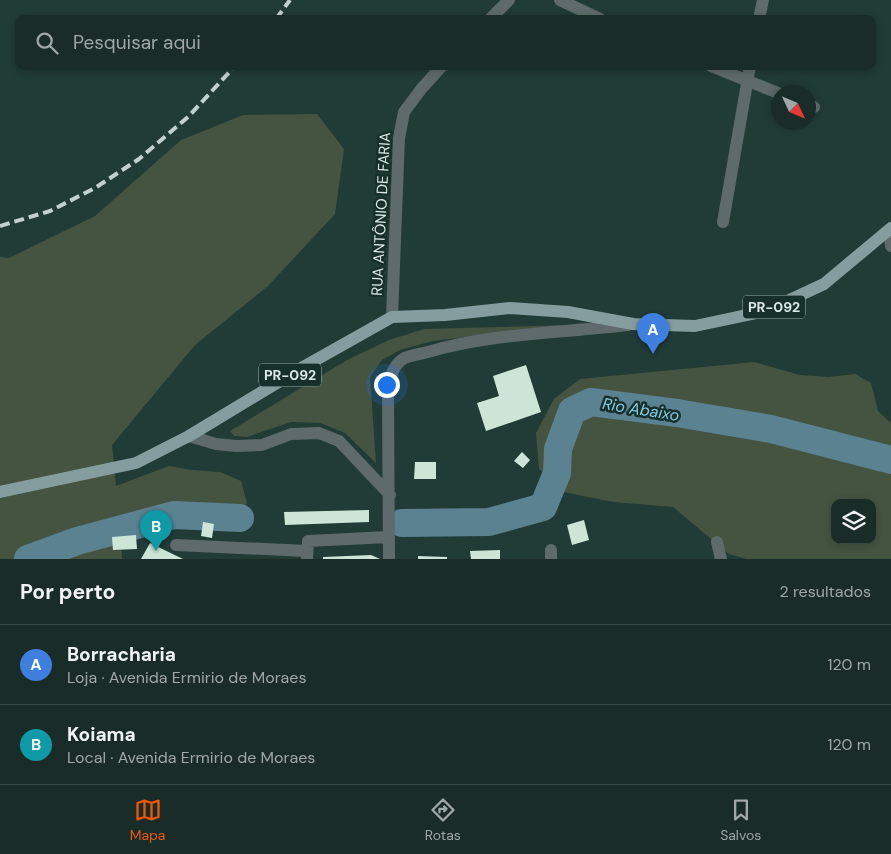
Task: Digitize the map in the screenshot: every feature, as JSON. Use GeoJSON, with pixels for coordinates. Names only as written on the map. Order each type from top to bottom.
{"type":"FeatureCollection","features":[{"type":"Feature","properties":{"kind":"main road","name":"PR-092"},"geometry":{"type":"LineString","coordinates":[[0,492],[136,463],[189,436],[305,366],[392,317],[444,315],[510,308],[568,312],[633,324],[695,326],[766,311],[824,284],[890,229]]}},
{"type":"Feature","properties":{"kind":"street"},"geometry":{"type":"LineString","coordinates":[[494,15],[509,0]]}},
{"type":"Feature","properties":{"kind":"street"},"geometry":{"type":"LineString","coordinates":[[560,0],[592,15]]}},
{"type":"Feature","properties":{"kind":"street"},"geometry":{"type":"LineString","coordinates":[[760,15],[763,0]]}},
{"type":"Feature","properties":{"kind":"street","name":"RUA ANTÔNIO DE FARIA"},"geometry":{"type":"LineString","coordinates":[[392,317],[399,138],[404,112],[438,70]]}},
{"type":"Feature","properties":{"kind":"street"},"geometry":{"type":"LineString","coordinates":[[721,70],[771,90]]}},
{"type":"Feature","properties":{"kind":"street"},"geometry":{"type":"LineString","coordinates":[[723,222],[749,70]]}},
{"type":"Feature","properties":{"kind":"street"},"geometry":{"type":"LineString","coordinates":[[890,229],[891,246]]}},
{"type":"Feature","properties":{"kind":"street"},"geometry":{"type":"LineString","coordinates":[[389,559],[388,393],[391,372],[403,359],[458,343],[633,324]]}},
{"type":"Feature","properties":{"kind":"street"},"geometry":{"type":"LineString","coordinates":[[189,436],[216,444],[236,446],[262,444],[291,434],[319,433],[339,441],[390,495]]}},
{"type":"Feature","properties":{"kind":"street"},"geometry":{"type":"LineString","coordinates":[[176,544],[308,550],[360,532],[388,537]]}},
{"type":"Feature","properties":{"kind":"street"},"geometry":{"type":"LineString","coordinates":[[718,542],[721,559]]}},
{"type":"Feature","properties":{"kind":"green space"},"geometry":{"type":"Polygon","coordinates":[[[317,114],[344,149],[335,214],[268,286],[195,345],[112,445],[116,486],[169,466],[220,472],[241,481],[247,503],[233,517],[197,520],[172,519],[120,528],[122,559],[0,559],[0,257],[9,258],[95,216],[181,140],[243,115],[317,114]]]}},
{"type":"Feature","properties":{"kind":"green space"},"geometry":{"type":"Polygon","coordinates":[[[569,325],[433,341],[400,350],[382,360],[370,377],[376,463],[345,433],[320,423],[291,422],[247,437],[234,436],[230,431],[347,360],[389,340],[424,329],[569,325]]]}},
{"type":"Feature","properties":{"kind":"green space"},"geometry":{"type":"Polygon","coordinates":[[[754,362],[800,375],[828,377],[855,374],[871,383],[878,411],[891,423],[891,559],[746,559],[729,554],[673,507],[613,502],[563,492],[539,469],[536,433],[554,399],[580,379],[754,362]]]}},
{"type":"Feature","properties":{"kind":"building"},"geometry":{"type":"Polygon","coordinates":[[[526,365],[541,412],[486,431],[477,403],[499,396],[493,376],[526,365]]]}},
{"type":"Feature","properties":{"kind":"building"},"geometry":{"type":"Polygon","coordinates":[[[522,452],[530,460],[523,468],[514,461],[522,452]]]}},
{"type":"Feature","properties":{"kind":"building"},"geometry":{"type":"Polygon","coordinates":[[[415,462],[436,462],[436,479],[414,479],[415,462]]]}},
{"type":"Feature","properties":{"kind":"building"},"geometry":{"type":"Polygon","coordinates":[[[369,510],[369,522],[285,525],[284,512],[369,510]]]}},
{"type":"Feature","properties":{"kind":"building"},"geometry":{"type":"Polygon","coordinates":[[[584,520],[589,540],[572,545],[567,525],[584,520]]]}},
{"type":"Feature","properties":{"kind":"building"},"geometry":{"type":"Polygon","coordinates":[[[203,522],[214,524],[212,538],[201,536],[203,522]]]}},
{"type":"Feature","properties":{"kind":"building"},"geometry":{"type":"Polygon","coordinates":[[[136,535],[137,549],[113,550],[112,537],[136,535]]]}},
{"type":"Feature","properties":{"kind":"building"},"geometry":{"type":"Polygon","coordinates":[[[150,543],[183,559],[141,559],[150,543]]]}},
{"type":"Feature","properties":{"kind":"building"},"geometry":{"type":"Polygon","coordinates":[[[500,550],[500,559],[471,559],[470,551],[500,550]]]}},
{"type":"Feature","properties":{"kind":"building"},"geometry":{"type":"Polygon","coordinates":[[[371,555],[380,559],[323,559],[323,557],[371,555]]]}},
{"type":"Feature","properties":{"kind":"building"},"geometry":{"type":"Polygon","coordinates":[[[418,556],[447,557],[447,559],[418,559],[418,556]]]}},
{"type":"Feature","properties":{"kind":"waterway","name":"Rio Abaixo"},"geometry":{"type":"LineString","coordinates":[[402,523],[489,522],[543,507],[557,473],[558,449],[572,411],[591,402],[677,413],[771,429],[891,460]]}},
{"type":"Feature","properties":{"kind":"waterway","name":"Rio Abaixo"},"geometry":{"type":"LineString","coordinates":[[28,559],[77,541],[174,515],[240,518]]}},
{"type":"Feature","properties":{"kind":"railway"},"geometry":{"type":"LineString","coordinates":[[279,15],[290,0]]}},
{"type":"Feature","properties":{"kind":"railway"},"geometry":{"type":"LineString","coordinates":[[0,226],[50,211],[95,188],[139,159],[189,116],[231,70]]}},
{"type":"Feature","properties":{"kind":"place","name":"Borracharia"},"geometry":{"type":"Point","coordinates":[653,354]}},
{"type":"Feature","properties":{"kind":"place","name":"Koiama"},"geometry":{"type":"Point","coordinates":[156,551]}}]}
